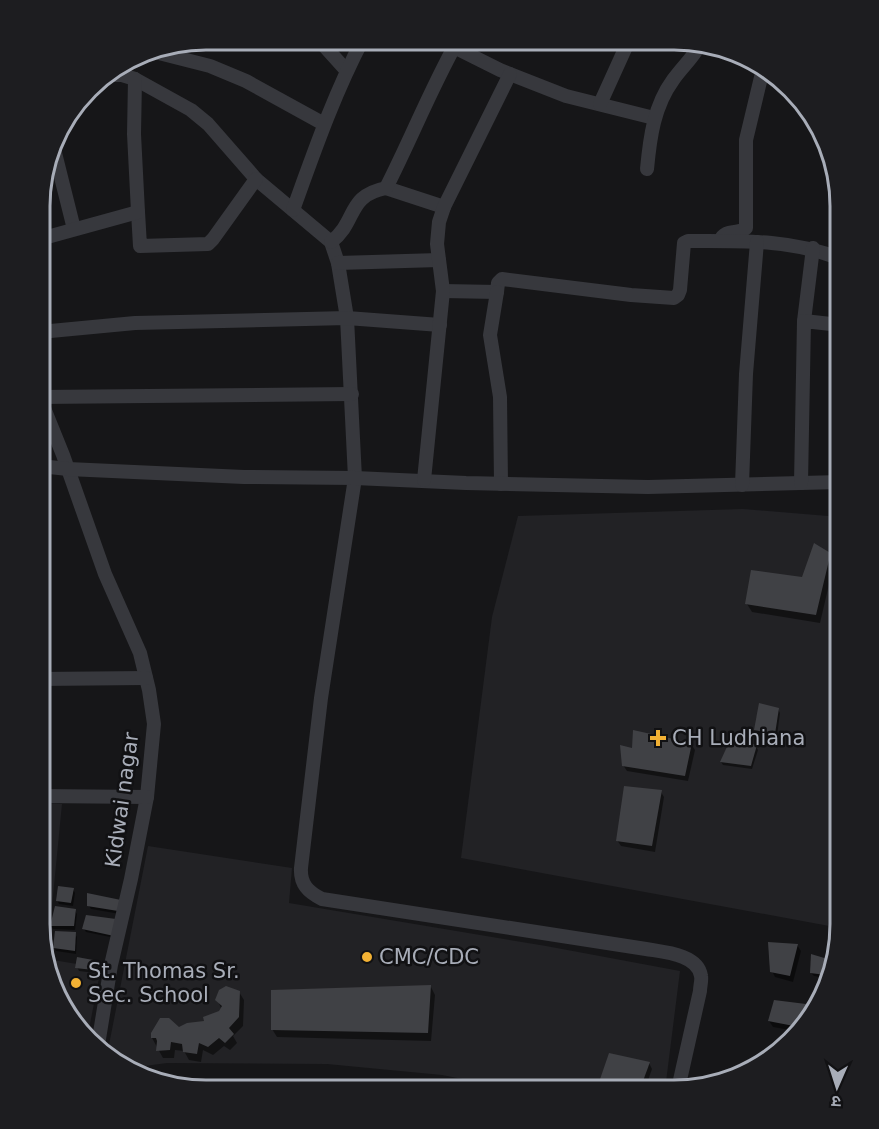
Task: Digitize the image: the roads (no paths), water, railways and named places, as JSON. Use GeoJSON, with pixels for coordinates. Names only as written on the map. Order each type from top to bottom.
{"type":"FeatureCollection","features":[{"type":"Feature","properties":{"kind":"street"},"geometry":{"type":"LineString","coordinates":[[328,50],[346,70]]}},
{"type":"Feature","properties":{"kind":"street"},"geometry":{"type":"LineString","coordinates":[[293,210],[324,123],[357,50]]}},
{"type":"Feature","properties":{"kind":"street"},"geometry":{"type":"LineString","coordinates":[[386,188],[408,144],[431,89],[452,50]]}},
{"type":"Feature","properties":{"kind":"street"},"geometry":{"type":"LineString","coordinates":[[468,50],[510,74],[566,96],[654,118]]}},
{"type":"Feature","properties":{"kind":"street"},"geometry":{"type":"LineString","coordinates":[[600,104],[624,50]]}},
{"type":"Feature","properties":{"kind":"street"},"geometry":{"type":"LineString","coordinates":[[647,169],[654,118],[673,80],[696,51]]}},
{"type":"Feature","properties":{"kind":"street"},"geometry":{"type":"LineString","coordinates":[[164,55],[210,66],[237,77],[324,123]]}},
{"type":"Feature","properties":{"kind":"street"},"geometry":{"type":"LineString","coordinates":[[424,480],[443,291],[438,233],[444,207],[510,74]]}},
{"type":"Feature","properties":{"kind":"street"},"geometry":{"type":"LineString","coordinates":[[120,75],[135,79],[191,110],[221,138],[256,179],[331,242],[338,263],[347,318],[355,478],[321,698],[301,868],[304,884],[308,891],[322,899],[646,949],[691,960],[699,969],[701,983],[680,1079]]}},
{"type":"Feature","properties":{"kind":"street"},"geometry":{"type":"LineString","coordinates":[[720,241],[729,232],[742,231],[746,228],[746,140],[762,77]]}},
{"type":"Feature","properties":{"kind":"street"},"geometry":{"type":"LineString","coordinates":[[135,79],[134,134],[140,246],[208,244],[256,179]]}},
{"type":"Feature","properties":{"kind":"street"},"geometry":{"type":"LineString","coordinates":[[57,160],[74,229]]}},
{"type":"Feature","properties":{"kind":"street"},"geometry":{"type":"LineString","coordinates":[[331,242],[343,232],[363,196],[371,192],[386,188],[444,207]]}},
{"type":"Feature","properties":{"kind":"street"},"geometry":{"type":"LineString","coordinates":[[50,236],[138,212]]}},
{"type":"Feature","properties":{"kind":"street"},"geometry":{"type":"LineString","coordinates":[[501,484],[501,397],[490,335],[498,283],[502,279],[674,298],[680,290],[684,242],[757,242],[813,248],[830,255]]}},
{"type":"Feature","properties":{"kind":"street"},"geometry":{"type":"LineString","coordinates":[[742,485],[746,374],[757,242]]}},
{"type":"Feature","properties":{"kind":"street"},"geometry":{"type":"LineString","coordinates":[[801,483],[804,321],[813,248]]}},
{"type":"Feature","properties":{"kind":"street"},"geometry":{"type":"LineString","coordinates":[[338,263],[439,260]]}},
{"type":"Feature","properties":{"kind":"street"},"geometry":{"type":"LineString","coordinates":[[443,291],[497,292]]}},
{"type":"Feature","properties":{"kind":"street"},"geometry":{"type":"LineString","coordinates":[[50,331],[135,323],[347,318],[440,324]]}},
{"type":"Feature","properties":{"kind":"street"},"geometry":{"type":"LineString","coordinates":[[804,321],[830,324]]}},
{"type":"Feature","properties":{"kind":"street"},"geometry":{"type":"LineString","coordinates":[[50,398],[352,394]]}},
{"type":"Feature","properties":{"kind":"street","name":"Kidwai nagar"},"geometry":{"type":"LineString","coordinates":[[50,423],[105,574],[140,652],[154,724],[147,797],[111,965],[99,1037]]}},
{"type":"Feature","properties":{"kind":"street"},"geometry":{"type":"LineString","coordinates":[[50,467],[244,477],[648,487],[830,482]]}},
{"type":"Feature","properties":{"kind":"street"},"geometry":{"type":"LineString","coordinates":[[50,679],[146,678]]}},
{"type":"Feature","properties":{"kind":"street"},"geometry":{"type":"LineString","coordinates":[[50,796],[147,797]]}},
{"type":"Feature","properties":{"kind":"place","name":"CH Ludhiana"},"geometry":{"type":"Point","coordinates":[658,738]}},
{"type":"Feature","properties":{"kind":"place","name":"CMC/CDC"},"geometry":{"type":"Point","coordinates":[367,957]}},
{"type":"Feature","properties":{"kind":"place","name":"St. Thomas Sr. Sec. School"},"geometry":{"type":"Point","coordinates":[76,983]}}]}
